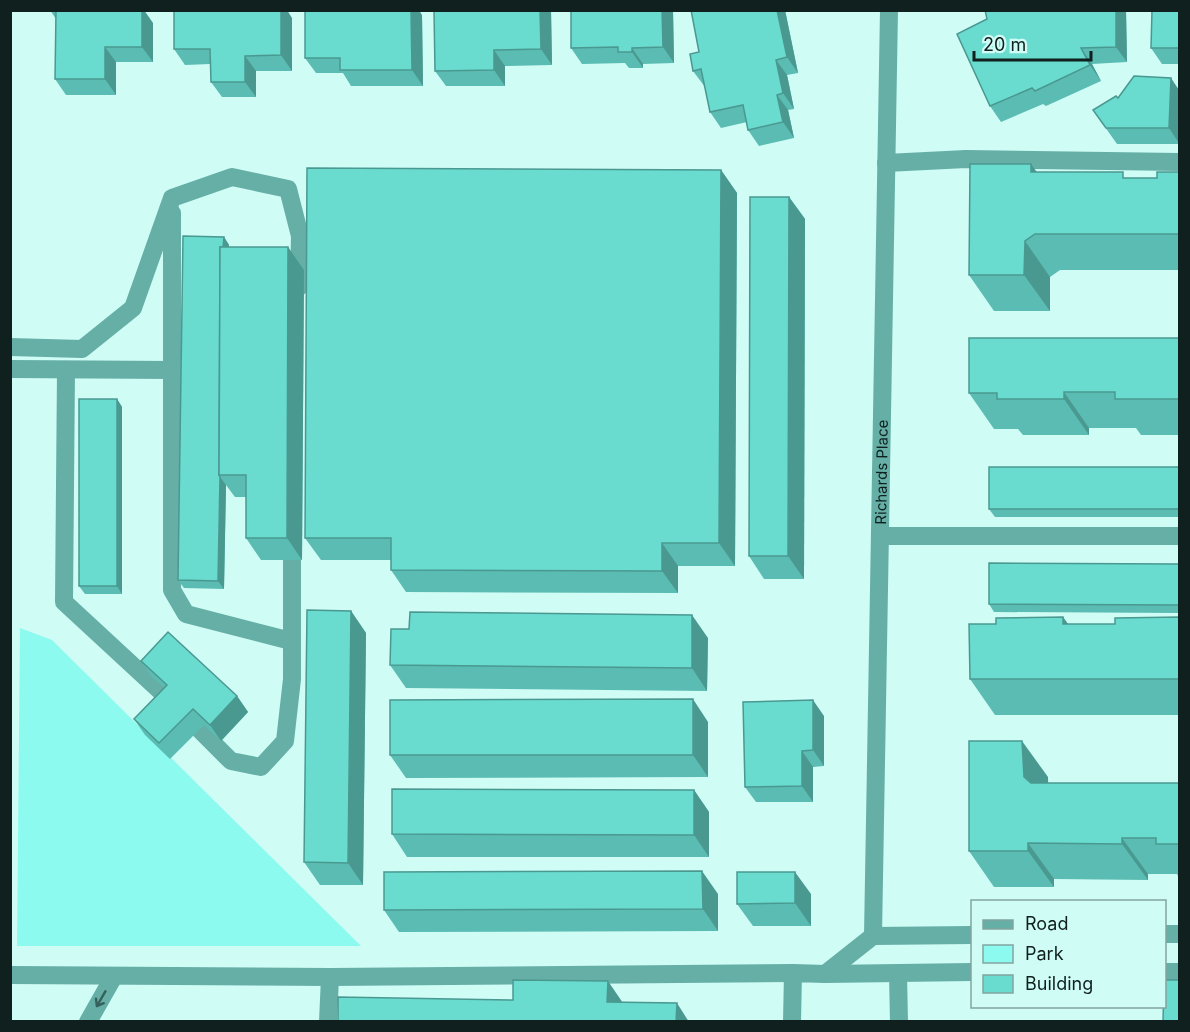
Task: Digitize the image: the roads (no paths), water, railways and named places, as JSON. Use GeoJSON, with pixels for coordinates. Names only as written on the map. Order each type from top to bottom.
{"type":"FeatureCollection","features":[{"type":"Feature","properties":{"kind":"street","name":"Richards Place"},"geometry":{"type":"LineString","coordinates":[[873,936],[889,10]]}},
{"type":"Feature","properties":{"kind":"street"},"geometry":{"type":"LineString","coordinates":[[886,164],[966,159],[1179,162]]}},
{"type":"Feature","properties":{"kind":"street"},"geometry":{"type":"LineString","coordinates":[[172,198],[232,177],[288,189],[300,236],[298,308]]}},
{"type":"Feature","properties":{"kind":"street"},"geometry":{"type":"LineString","coordinates":[[10,347],[82,349],[133,308],[172,198]]}},
{"type":"Feature","properties":{"kind":"street"},"geometry":{"type":"LineString","coordinates":[[172,198],[172,590],[186,614],[291,642]]}},
{"type":"Feature","properties":{"kind":"street"},"geometry":{"type":"LineString","coordinates":[[10,369],[172,370]]}},
{"type":"Feature","properties":{"kind":"street"},"geometry":{"type":"LineString","coordinates":[[66,370],[64,602],[170,700],[231,761],[261,767],[285,741],[292,679],[292,523]]}},
{"type":"Feature","properties":{"kind":"street"},"geometry":{"type":"LineString","coordinates":[[880,536],[1179,536]]}},
{"type":"Feature","properties":{"kind":"street"},"geometry":{"type":"LineString","coordinates":[[825,974],[873,936],[971,935]]}},
{"type":"Feature","properties":{"kind":"street"},"geometry":{"type":"LineString","coordinates":[[10,975],[330,977],[971,972]]}},
{"type":"Feature","properties":{"kind":"street"},"geometry":{"type":"LineString","coordinates":[[792,1022],[793,973]]}},
{"type":"Feature","properties":{"kind":"street"},"geometry":{"type":"LineString","coordinates":[[898,973],[898,1022]]}},
{"type":"Feature","properties":{"kind":"street"},"geometry":{"type":"LineString","coordinates":[[88,1022],[114,976]]}},
{"type":"Feature","properties":{"kind":"street"},"geometry":{"type":"LineString","coordinates":[[328,1022],[330,977]]}}]}
